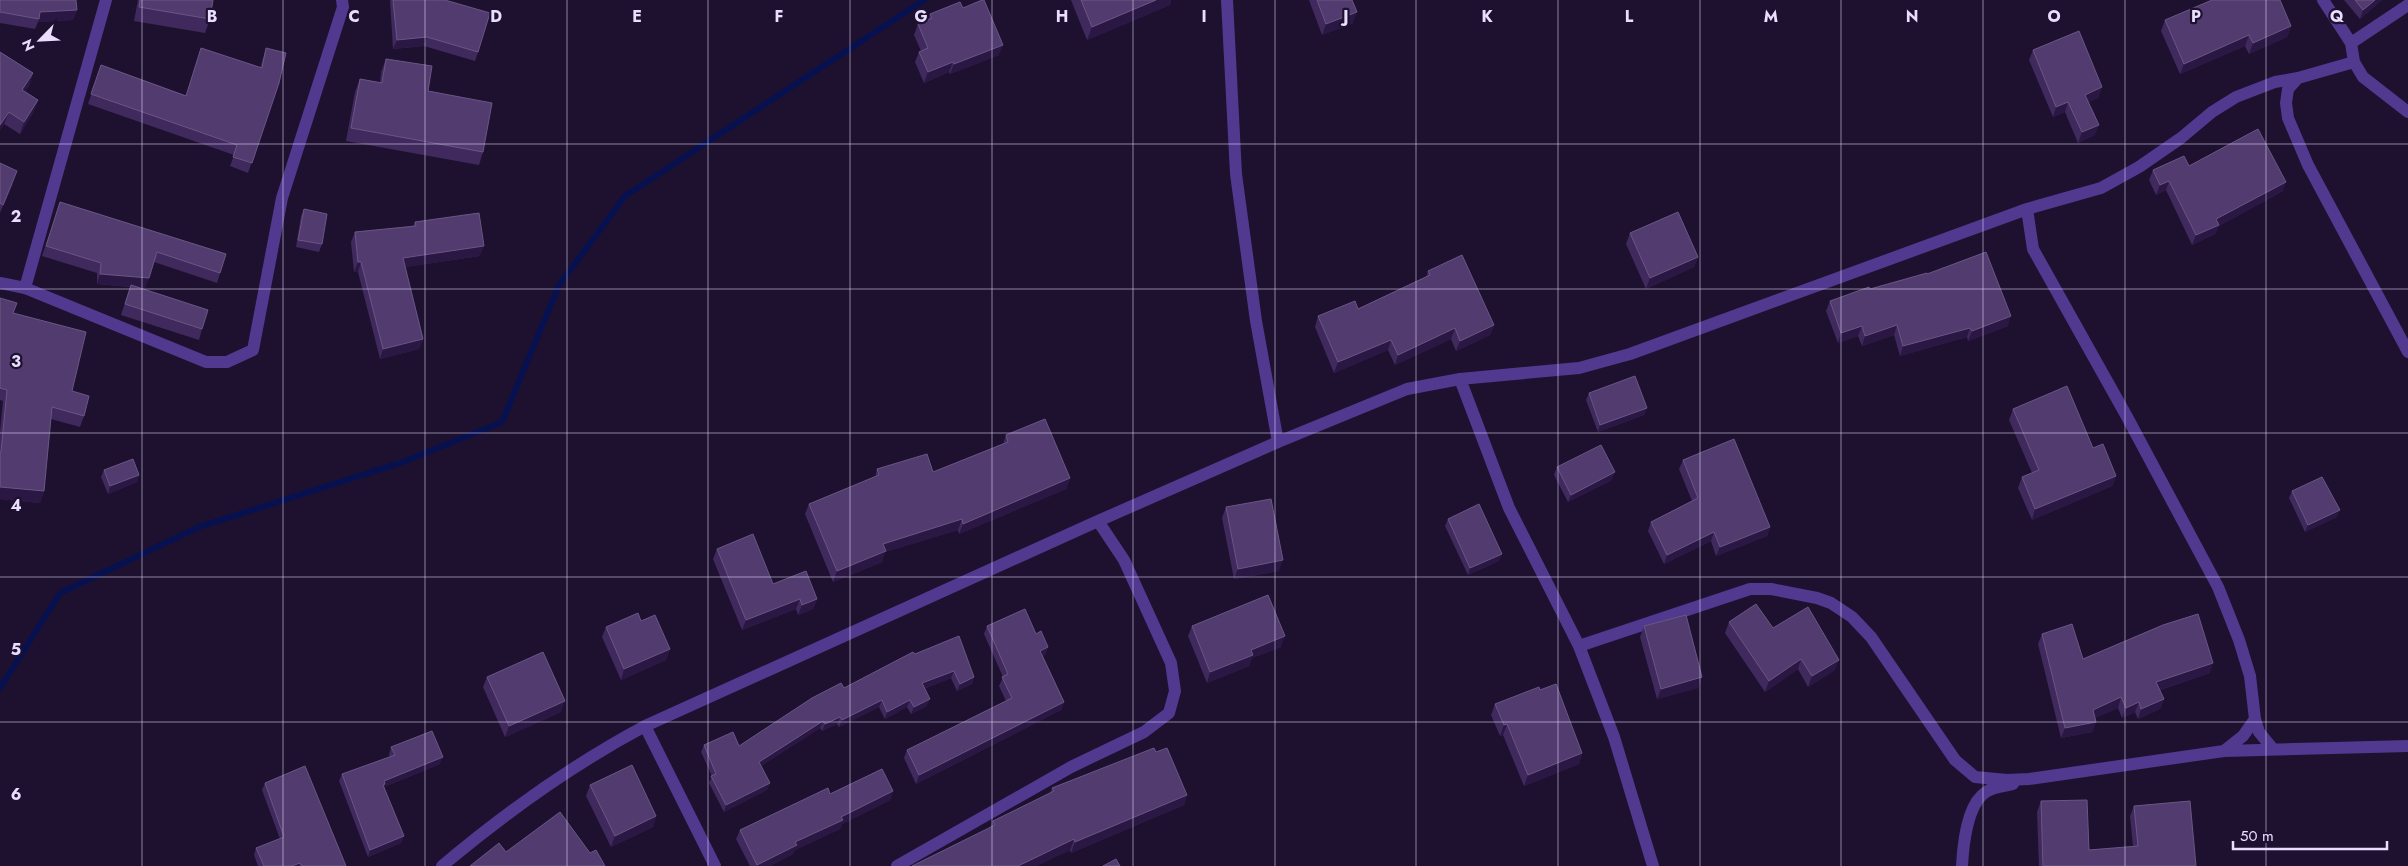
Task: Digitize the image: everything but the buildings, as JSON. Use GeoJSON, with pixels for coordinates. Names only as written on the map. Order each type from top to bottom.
{"type":"FeatureCollection","features":[{"type":"Feature","properties":{"kind":"street"},"geometry":{"type":"LineString","coordinates":[[25,288],[106,0]]}},
{"type":"Feature","properties":{"kind":"street"},"geometry":{"type":"LineString","coordinates":[[0,283],[25,288],[206,362],[227,362],[253,350],[282,198],[343,7],[342,0]]}},
{"type":"Feature","properties":{"kind":"street"},"geometry":{"type":"LineString","coordinates":[[1227,0],[1236,174],[1256,321],[1278,442]]}},
{"type":"Feature","properties":{"kind":"street"},"geometry":{"type":"LineString","coordinates":[[2323,0],[2351,43],[2354,62],[2363,77],[2408,112]]}},
{"type":"Feature","properties":{"kind":"street"},"geometry":{"type":"LineString","coordinates":[[2351,43],[2408,6]]}},
{"type":"Feature","properties":{"kind":"street"},"geometry":{"type":"LineString","coordinates":[[442,866],[476,838],[576,765],[645,726],[1098,521],[1278,442],[1407,390],[1460,379],[1579,368],[1630,354],[2027,209],[2100,188],[2139,167],[2181,138],[2212,112],[2236,98],[2274,82],[2298,78],[2354,62]]}},
{"type":"Feature","properties":{"kind":"street"},"geometry":{"type":"LineString","coordinates":[[2298,78],[2288,90],[2286,103],[2288,118],[2308,164],[2408,352]]}},
{"type":"Feature","properties":{"kind":"street"},"geometry":{"type":"LineString","coordinates":[[2027,209],[2033,249],[2218,587],[2239,640],[2250,676],[2255,719],[2259,732],[2273,749]]}},
{"type":"Feature","properties":{"kind":"street"},"geometry":{"type":"LineString","coordinates":[[1460,379],[1509,508],[1579,646],[1614,736],[1653,866]]}},
{"type":"Feature","properties":{"kind":"street"},"geometry":{"type":"LineString","coordinates":[[897,866],[1072,767],[1144,732],[1169,713],[1175,691],[1171,664],[1124,560],[1098,521]]}},
{"type":"Feature","properties":{"kind":"street"},"geometry":{"type":"LineString","coordinates":[[1579,646],[1750,589],[1771,589],[1817,598],[1842,610],[1871,637],[1954,760],[1975,777],[2007,780],[2029,779],[2224,751],[2408,746]]}},
{"type":"Feature","properties":{"kind":"street"},"geometry":{"type":"LineString","coordinates":[[2224,751],[2243,736],[2255,719]]}},
{"type":"Feature","properties":{"kind":"street"},"geometry":{"type":"LineString","coordinates":[[645,726],[715,866]]}},
{"type":"Feature","properties":{"kind":"street"},"geometry":{"type":"LineString","coordinates":[[1962,866],[1963,839],[1977,803],[1985,792],[2029,779]]}},
{"type":"Feature","properties":{"kind":"waterway"},"geometry":{"type":"LineString","coordinates":[[0,688],[60,593],[199,527],[403,462],[502,422],[559,285],[625,196],[924,0]]}}]}
